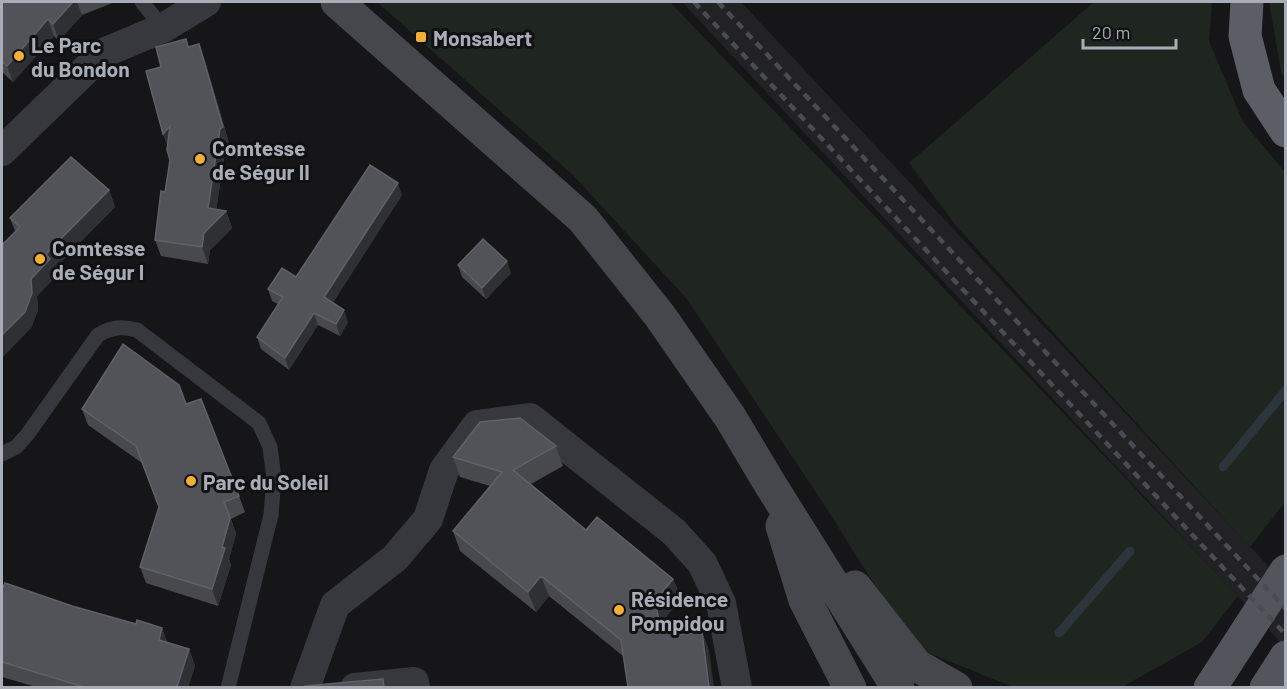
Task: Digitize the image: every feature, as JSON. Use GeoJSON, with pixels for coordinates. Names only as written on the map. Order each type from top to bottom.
{"type":"FeatureCollection","features":[{"type":"Feature","properties":{"kind":"highway"},"geometry":{"type":"LineString","coordinates":[[1247,2],[1245,36],[1259,90],[1286,131]]}},
{"type":"Feature","properties":{"kind":"main road"},"geometry":{"type":"LineString","coordinates":[[338,2],[584,219],[660,316],[730,417],[898,687]]}},
{"type":"Feature","properties":{"kind":"main road"},"geometry":{"type":"LineString","coordinates":[[770,484],[805,600],[850,687]]}},
{"type":"Feature","properties":{"kind":"main road"},"geometry":{"type":"LineString","coordinates":[[770,484],[887,625],[909,657],[931,674],[956,687]]}},
{"type":"Feature","properties":{"kind":"main road"},"geometry":{"type":"LineString","coordinates":[[1208,686],[1286,571]]}},
{"type":"Feature","properties":{"kind":"main road"},"geometry":{"type":"LineString","coordinates":[[1266,687],[1286,657]]}},
{"type":"Feature","properties":{"kind":"street"},"geometry":{"type":"LineString","coordinates":[[2,151],[103,53],[163,28],[206,2]]}},
{"type":"Feature","properties":{"kind":"street"},"geometry":{"type":"LineString","coordinates":[[305,687],[335,605],[395,558],[428,519],[444,470],[477,425],[530,418],[674,532],[702,563],[721,603],[737,687]]}},
{"type":"Feature","properties":{"kind":"street"},"geometry":{"type":"LineString","coordinates":[[355,687],[414,682],[415,687]]}},
{"type":"Feature","properties":{"kind":"lane"},"geometry":{"type":"LineString","coordinates":[[142,2],[163,28]]}},
{"type":"Feature","properties":{"kind":"lane"},"geometry":{"type":"LineString","coordinates":[[2,454],[16,447],[27,435],[98,334],[110,328],[123,326],[137,330],[259,423],[270,447],[273,500],[256,581],[228,687]]}},
{"type":"Feature","properties":{"kind":"shaded area"},"geometry":{"type":"Polygon","coordinates":[[[377,2],[670,2],[1238,596],[1202,642],[1124,686],[1013,687],[914,647],[823,503],[686,298],[574,176],[377,2]]]}},
{"type":"Feature","properties":{"kind":"shaded area"},"geometry":{"type":"Polygon","coordinates":[[[682,2],[741,2],[1285,584],[1285,647],[682,2]]]}},
{"type":"Feature","properties":{"kind":"shaded area"},"geometry":{"type":"Polygon","coordinates":[[[1094,2],[1212,2],[1209,41],[1243,122],[1285,172],[1285,502],[1250,547],[957,227],[909,163],[1094,2]]]}},
{"type":"Feature","properties":{"kind":"shaded area"},"geometry":{"type":"Polygon","coordinates":[[[1269,2],[1285,2],[1285,79],[1281,72],[1269,2]]]}},
{"type":"Feature","properties":{"kind":"building"},"geometry":{"type":"Polygon","coordinates":[[[2,2],[73,2],[53,24],[48,19],[7,66],[2,61],[2,2]]]}},
{"type":"Feature","properties":{"kind":"building","name":"Comtesse de Ségur II"},"geometry":{"type":"Polygon","coordinates":[[[186,39],[188,47],[199,44],[223,127],[220,129],[208,208],[226,211],[204,233],[202,247],[155,240],[161,191],[165,192],[170,160],[167,150],[170,126],[163,134],[146,71],[161,67],[156,47],[186,39]]]}},
{"type":"Feature","properties":{"kind":"building","name":"Comtesse de Ségur I"},"geometry":{"type":"Polygon","coordinates":[[[71,157],[109,190],[46,254],[50,259],[31,279],[32,293],[25,312],[2,335],[2,245],[20,227],[10,218],[71,157]]]}},
{"type":"Feature","properties":{"kind":"building"},"geometry":{"type":"Polygon","coordinates":[[[370,165],[398,183],[324,297],[344,310],[336,324],[314,313],[285,358],[257,337],[283,297],[268,289],[282,268],[296,277],[370,165]]]}},
{"type":"Feature","properties":{"kind":"building"},"geometry":{"type":"Polygon","coordinates":[[[483,239],[507,261],[482,288],[458,265],[483,239]]]}},
{"type":"Feature","properties":{"kind":"building","name":"Parc du Soleil"},"geometry":{"type":"Polygon","coordinates":[[[123,344],[179,385],[186,404],[201,399],[239,496],[224,502],[230,518],[222,547],[225,548],[212,589],[140,567],[159,507],[136,446],[82,409],[123,344]]]}},
{"type":"Feature","properties":{"kind":"building"},"geometry":{"type":"Polygon","coordinates":[[[520,418],[556,446],[513,470],[586,530],[597,517],[673,579],[655,601],[659,621],[677,635],[702,632],[709,687],[628,687],[621,640],[541,576],[528,592],[453,531],[502,472],[453,457],[480,422],[520,418]]]}},
{"type":"Feature","properties":{"kind":"building"},"geometry":{"type":"Polygon","coordinates":[[[5,583],[72,606],[136,624],[137,620],[162,628],[159,640],[189,649],[177,687],[84,687],[2,662],[2,586],[5,583]]]}},
{"type":"Feature","properties":{"kind":"building"},"geometry":{"type":"Polygon","coordinates":[[[383,679],[384,687],[305,687],[305,686],[383,679]]]}},
{"type":"Feature","properties":{"kind":"waterway"},"geometry":{"type":"LineString","coordinates":[[1223,467],[1286,390]]}},
{"type":"Feature","properties":{"kind":"waterway"},"geometry":{"type":"LineString","coordinates":[[1059,633],[1130,551]]}},
{"type":"Feature","properties":{"kind":"railway"},"geometry":{"type":"LineString","coordinates":[[694,2],[1286,635]]}},
{"type":"Feature","properties":{"kind":"railway"},"geometry":{"type":"LineString","coordinates":[[718,2],[1286,609]]}},
{"type":"Feature","properties":{"kind":"place","name":"Monsabert"},"geometry":{"type":"Point","coordinates":[421,37]}},
{"type":"Feature","properties":{"kind":"place","name":"Le Parc du Bondon"},"geometry":{"type":"Point","coordinates":[19,56]}},
{"type":"Feature","properties":{"kind":"place","name":"Comtesse de Ségur II"},"geometry":{"type":"Point","coordinates":[200,159]}},
{"type":"Feature","properties":{"kind":"place","name":"Comtesse de Ségur I"},"geometry":{"type":"Point","coordinates":[40,259]}},
{"type":"Feature","properties":{"kind":"place","name":"Parc du Soleil"},"geometry":{"type":"Point","coordinates":[191,481]}},
{"type":"Feature","properties":{"kind":"place","name":"Résidence Pompidou"},"geometry":{"type":"Point","coordinates":[619,610]}}]}
